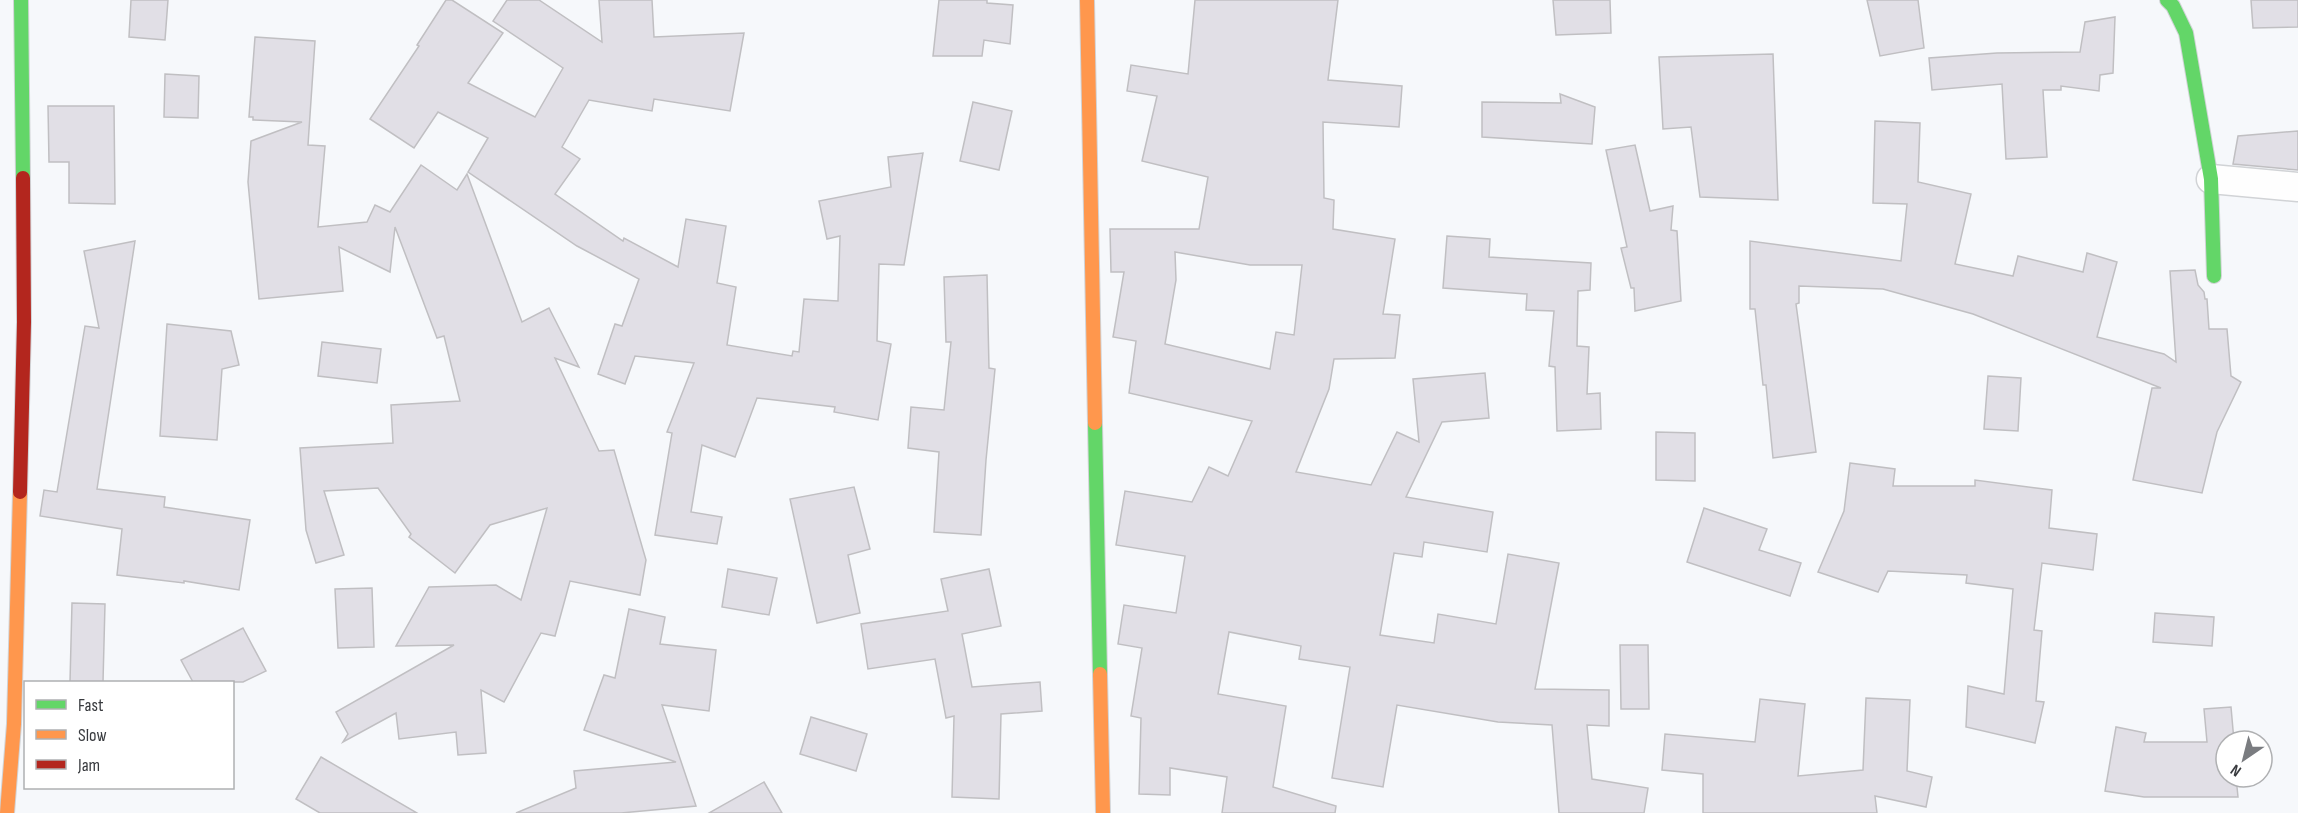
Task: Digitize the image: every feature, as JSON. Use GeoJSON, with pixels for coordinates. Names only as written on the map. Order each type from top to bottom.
{"type":"FeatureCollection","features":[{"type":"Feature","properties":{"kind":"street"},"geometry":{"type":"LineString","coordinates":[[7,813],[14,724],[23,334],[21,0]]}},
{"type":"Feature","properties":{"kind":"street"},"geometry":{"type":"LineString","coordinates":[[1087,0],[1102,813]]}},
{"type":"Feature","properties":{"kind":"street"},"geometry":{"type":"LineString","coordinates":[[2167,0],[2173,6],[2186,33],[2211,179],[2214,276]]}},
{"type":"Feature","properties":{"kind":"street"},"geometry":{"type":"LineString","coordinates":[[2211,179],[2298,187]]}},
{"type":"Feature","properties":{"kind":"building"},"geometry":{"type":"Polygon","coordinates":[[[131,0],[168,0],[165,40],[129,37],[131,0]]]}},
{"type":"Feature","properties":{"kind":"building"},"geometry":{"type":"Polygon","coordinates":[[[446,0],[452,0],[503,33],[468,83],[535,117],[563,68],[493,21],[507,0],[539,0],[602,42],[599,0],[652,0],[654,37],[744,33],[730,111],[654,99],[652,111],[589,100],[562,147],[580,159],[555,194],[623,241],[624,238],[678,267],[686,219],[726,226],[717,283],[736,287],[727,345],[792,356],[793,351],[799,352],[804,299],[838,301],[840,236],[827,239],[819,201],[891,187],[888,157],[923,153],[904,265],[879,264],[877,341],[891,344],[878,420],[834,412],[835,407],[757,398],[735,457],[702,445],[691,512],[722,517],[717,544],[655,535],[672,433],[667,432],[694,363],[635,356],[625,384],[598,374],[615,324],[622,326],[639,279],[577,246],[468,172],[488,138],[438,112],[414,148],[370,119],[419,46],[417,45],[446,0]]]}},
{"type":"Feature","properties":{"kind":"building"},"geometry":{"type":"Polygon","coordinates":[[[939,0],[987,0],[987,3],[1013,5],[1010,44],[984,40],[982,56],[933,56],[939,0]]]}},
{"type":"Feature","properties":{"kind":"building"},"geometry":{"type":"Polygon","coordinates":[[[1195,0],[1338,0],[1328,80],[1402,86],[1399,127],[1323,122],[1324,198],[1334,200],[1333,229],[1395,239],[1383,314],[1400,315],[1395,358],[1334,359],[1329,389],[1296,472],[1371,485],[1397,432],[1419,442],[1413,379],[1485,373],[1489,418],[1442,422],[1406,497],[1493,512],[1487,552],[1424,542],[1422,557],[1394,553],[1380,635],[1434,643],[1438,614],[1496,624],[1508,554],[1559,563],[1535,689],[1609,690],[1609,726],[1587,725],[1592,779],[1648,788],[1644,813],[1559,813],[1552,725],[1498,722],[1397,705],[1383,787],[1332,778],[1350,667],[1299,659],[1301,646],[1229,632],[1218,694],[1286,706],[1273,787],[1336,806],[1335,813],[1222,813],[1227,777],[1170,768],[1170,795],[1139,794],[1141,718],[1131,716],[1142,648],[1118,644],[1124,605],[1176,613],[1185,556],[1116,545],[1125,491],[1192,502],[1209,467],[1228,476],[1252,421],[1129,393],[1136,341],[1113,337],[1124,272],[1111,272],[1110,229],[1199,229],[1208,177],[1142,161],[1157,96],[1127,91],[1131,65],[1188,74],[1195,0]],[[1175,252],[1176,280],[1165,344],[1270,369],[1276,332],[1294,335],[1302,265],[1250,265],[1175,252]]]}},
{"type":"Feature","properties":{"kind":"building"},"geometry":{"type":"Polygon","coordinates":[[[1553,0],[1610,0],[1611,33],[1556,35],[1553,0]]]}},
{"type":"Feature","properties":{"kind":"building"},"geometry":{"type":"Polygon","coordinates":[[[1867,0],[1918,0],[1924,48],[1880,56],[1867,0]]]}},
{"type":"Feature","properties":{"kind":"building"},"geometry":{"type":"Polygon","coordinates":[[[2251,0],[2298,0],[2298,27],[2253,28],[2251,0]]]}},
{"type":"Feature","properties":{"kind":"building"},"geometry":{"type":"Polygon","coordinates":[[[2115,17],[2113,73],[2100,75],[2099,91],[2061,86],[2061,90],[2043,90],[2047,157],[2006,159],[2002,84],[1932,90],[1929,58],[1997,53],[2080,52],[2085,22],[2115,17]]]}},
{"type":"Feature","properties":{"kind":"building"},"geometry":{"type":"Polygon","coordinates":[[[255,37],[315,41],[308,145],[325,146],[318,227],[367,222],[375,205],[390,212],[421,165],[457,190],[467,174],[522,322],[549,308],[579,367],[555,358],[599,451],[614,450],[646,560],[640,595],[570,581],[555,636],[541,633],[504,702],[481,690],[486,753],[458,755],[456,732],[399,739],[396,713],[343,742],[348,734],[336,712],[454,645],[396,646],[429,587],[496,585],[521,600],[547,508],[490,525],[455,573],[409,537],[411,534],[378,488],[324,491],[344,555],[316,563],[306,530],[300,448],[393,443],[391,405],[460,401],[444,336],[437,338],[395,227],[390,272],[339,247],[343,291],[259,299],[248,182],[251,141],[302,122],[253,120],[253,117],[249,117],[255,37]]]}},
{"type":"Feature","properties":{"kind":"building"},"geometry":{"type":"Polygon","coordinates":[[[1773,54],[1778,200],[1700,197],[1691,127],[1663,129],[1659,57],[1773,54]]]}},
{"type":"Feature","properties":{"kind":"building"},"geometry":{"type":"Polygon","coordinates":[[[165,74],[199,76],[198,118],[164,117],[165,74]]]}},
{"type":"Feature","properties":{"kind":"building"},"geometry":{"type":"Polygon","coordinates":[[[1560,94],[1595,107],[1592,144],[1482,137],[1482,102],[1561,103],[1560,94]]]}},
{"type":"Feature","properties":{"kind":"building"},"geometry":{"type":"Polygon","coordinates":[[[973,102],[1012,111],[999,170],[960,161],[973,102]]]}},
{"type":"Feature","properties":{"kind":"building"},"geometry":{"type":"Polygon","coordinates":[[[48,106],[114,106],[115,204],[69,203],[69,162],[49,162],[48,106]]]}},
{"type":"Feature","properties":{"kind":"building"},"geometry":{"type":"Polygon","coordinates":[[[1875,121],[1920,123],[1918,182],[1971,194],[1955,264],[2013,276],[2018,256],[2083,272],[2087,253],[2117,262],[2097,337],[2164,354],[2176,362],[2170,271],[2195,270],[2198,285],[2207,299],[2209,329],[2227,329],[2231,376],[2241,382],[2217,432],[2202,493],[2133,480],[2152,388],[2161,388],[1973,314],[1883,289],[1799,286],[1799,303],[1796,304],[1816,452],[1773,458],[1766,385],[1763,385],[1755,309],[1750,309],[1750,241],[1901,261],[1907,204],[1873,203],[1875,121]]]}},
{"type":"Feature","properties":{"kind":"building"},"geometry":{"type":"Polygon","coordinates":[[[2298,131],[2298,170],[2233,164],[2238,136],[2298,131]]]}},
{"type":"Feature","properties":{"kind":"building"},"geometry":{"type":"Polygon","coordinates":[[[1635,145],[1650,211],[1673,206],[1671,230],[1677,231],[1681,301],[1635,311],[1634,288],[1631,288],[1621,248],[1627,247],[1606,150],[1635,145]]]}},
{"type":"Feature","properties":{"kind":"building"},"geometry":{"type":"Polygon","coordinates":[[[1447,236],[1490,239],[1489,257],[1591,263],[1590,290],[1578,291],[1577,346],[1589,347],[1587,394],[1600,393],[1601,429],[1557,431],[1555,367],[1549,366],[1554,311],[1526,310],[1527,294],[1443,288],[1447,236]]]}},
{"type":"Feature","properties":{"kind":"building"},"geometry":{"type":"Polygon","coordinates":[[[135,241],[97,489],[165,497],[164,507],[250,520],[239,590],[184,581],[184,583],[117,575],[122,529],[40,516],[44,490],[57,492],[85,326],[99,328],[84,251],[135,241]]]}},
{"type":"Feature","properties":{"kind":"building"},"geometry":{"type":"Polygon","coordinates":[[[987,275],[989,368],[995,369],[981,535],[934,532],[939,452],[908,448],[911,407],[944,410],[951,342],[946,342],[944,277],[987,275]]]}},
{"type":"Feature","properties":{"kind":"building"},"geometry":{"type":"Polygon","coordinates":[[[167,324],[231,331],[239,365],[222,369],[217,440],[160,436],[167,324]]]}},
{"type":"Feature","properties":{"kind":"building"},"geometry":{"type":"Polygon","coordinates":[[[322,342],[381,349],[377,383],[318,376],[322,342]]]}},
{"type":"Feature","properties":{"kind":"building"},"geometry":{"type":"Polygon","coordinates":[[[1988,376],[2021,378],[2018,431],[1984,429],[1988,376]]]}},
{"type":"Feature","properties":{"kind":"building"},"geometry":{"type":"Polygon","coordinates":[[[1656,432],[1695,433],[1695,481],[1656,480],[1656,432]]]}},
{"type":"Feature","properties":{"kind":"building"},"geometry":{"type":"Polygon","coordinates":[[[1850,463],[1895,469],[1893,486],[1975,486],[1975,480],[2052,490],[2049,528],[2097,534],[2093,570],[2042,563],[2034,630],[2042,631],[2036,701],[2044,702],[2035,743],[1966,727],[1968,686],[2004,694],[2013,589],[1966,583],[1967,575],[1888,571],[1878,592],[1818,572],[1844,511],[1850,463]]]}},
{"type":"Feature","properties":{"kind":"building"},"geometry":{"type":"Polygon","coordinates":[[[854,487],[870,549],[848,555],[860,613],[817,623],[790,499],[854,487]]]}},
{"type":"Feature","properties":{"kind":"building"},"geometry":{"type":"Polygon","coordinates":[[[1704,508],[1767,529],[1759,550],[1801,563],[1790,596],[1687,562],[1704,508]]]}},
{"type":"Feature","properties":{"kind":"building"},"geometry":{"type":"Polygon","coordinates":[[[728,569],[777,578],[769,615],[722,607],[728,569]]]}},
{"type":"Feature","properties":{"kind":"building"},"geometry":{"type":"Polygon","coordinates":[[[989,569],[1001,626],[962,634],[972,687],[1040,682],[1042,711],[1001,714],[999,799],[952,797],[954,716],[946,718],[935,659],[868,669],[861,624],[948,611],[941,579],[989,569]]]}},
{"type":"Feature","properties":{"kind":"building"},"geometry":{"type":"Polygon","coordinates":[[[372,588],[374,647],[338,648],[335,589],[372,588]]]}},
{"type":"Feature","properties":{"kind":"building"},"geometry":{"type":"Polygon","coordinates":[[[72,603],[105,604],[103,681],[70,681],[72,603]]]}},
{"type":"Feature","properties":{"kind":"building"},"geometry":{"type":"Polygon","coordinates":[[[629,609],[665,617],[660,644],[716,650],[709,711],[662,705],[696,806],[621,813],[516,813],[576,788],[574,771],[676,762],[584,730],[604,675],[615,678],[629,609]]]}},
{"type":"Feature","properties":{"kind":"building"},"geometry":{"type":"Polygon","coordinates":[[[2155,613],[2214,617],[2212,646],[2153,642],[2155,613]]]}},
{"type":"Feature","properties":{"kind":"building"},"geometry":{"type":"Polygon","coordinates":[[[243,628],[266,671],[243,682],[192,681],[181,660],[243,628]]]}},
{"type":"Feature","properties":{"kind":"building"},"geometry":{"type":"Polygon","coordinates":[[[1620,645],[1648,645],[1649,709],[1621,709],[1620,645]]]}},
{"type":"Feature","properties":{"kind":"building"},"geometry":{"type":"Polygon","coordinates":[[[1866,698],[1910,700],[1907,771],[1932,777],[1926,807],[1875,796],[1877,813],[1703,813],[1703,774],[1662,770],[1665,734],[1755,742],[1760,699],[1805,704],[1798,776],[1863,770],[1866,698]]]}},
{"type":"Feature","properties":{"kind":"building"},"geometry":{"type":"Polygon","coordinates":[[[2231,707],[2233,729],[2214,729],[2214,789],[2237,789],[2238,797],[2144,797],[2105,791],[2116,727],[2146,733],[2144,742],[2207,742],[2204,709],[2231,707]]]}},
{"type":"Feature","properties":{"kind":"building"},"geometry":{"type":"Polygon","coordinates":[[[811,717],[867,734],[856,771],[800,754],[811,717]]]}},
{"type":"Feature","properties":{"kind":"building"},"geometry":{"type":"Polygon","coordinates":[[[321,757],[417,813],[320,813],[296,799],[321,757]]]}},
{"type":"Feature","properties":{"kind":"building"},"geometry":{"type":"Polygon","coordinates":[[[764,782],[782,813],[709,813],[764,782]]]}},
{"type":"Feature","properties":{"kind":"traffic: fast"},"geometry":{"type":"LineString","coordinates":[[21,0],[23,178]]}},
{"type":"Feature","properties":{"kind":"traffic: fast"},"geometry":{"type":"LineString","coordinates":[[2167,0],[2173,6],[2186,33],[2211,179],[2214,276]]}},
{"type":"Feature","properties":{"kind":"traffic: fast"},"geometry":{"type":"LineString","coordinates":[[1095,423],[1100,674]]}},
{"type":"Feature","properties":{"kind":"traffic: slow"},"geometry":{"type":"LineString","coordinates":[[1087,0],[1095,423]]}},
{"type":"Feature","properties":{"kind":"traffic: slow"},"geometry":{"type":"LineString","coordinates":[[7,813],[14,724],[20,492]]}},
{"type":"Feature","properties":{"kind":"traffic: slow"},"geometry":{"type":"LineString","coordinates":[[1100,674],[1103,813]]}},
{"type":"Feature","properties":{"kind":"traffic: jam"},"geometry":{"type":"LineString","coordinates":[[20,492],[24,322],[23,178]]}}]}
